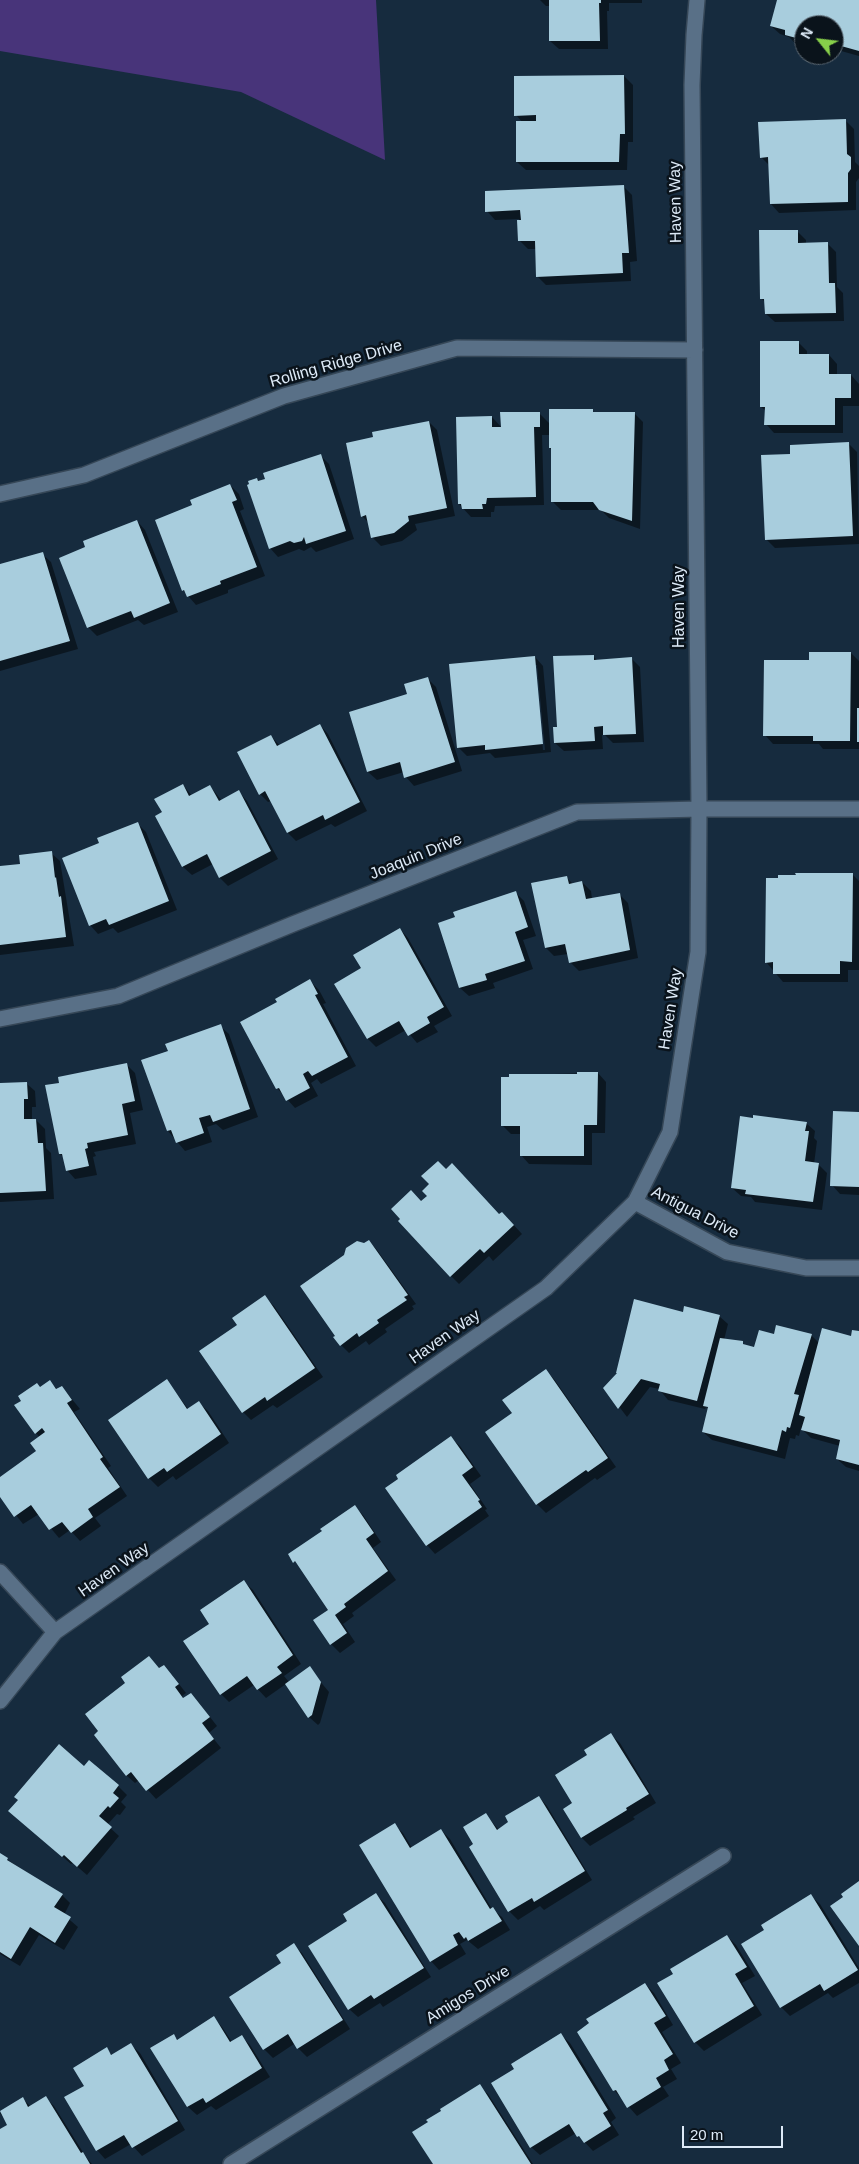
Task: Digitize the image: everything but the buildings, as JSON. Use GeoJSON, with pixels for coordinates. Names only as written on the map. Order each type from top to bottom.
{"type":"FeatureCollection","features":[{"type":"Feature","properties":{"kind":"street","name":"Haven Way"},"geometry":{"type":"LineString","coordinates":[[0,1701],[56,1632],[546,1288],[635,1202],[670,1132],[698,952],[692,85],[698,0]]}},
{"type":"Feature","properties":{"kind":"street","name":"Rolling Ridge Drive"},"geometry":{"type":"LineString","coordinates":[[0,494],[84,475],[284,396],[457,348],[695,350]]}},
{"type":"Feature","properties":{"kind":"street","name":"Joaquin Drive"},"geometry":{"type":"LineString","coordinates":[[0,1019],[118,996],[293,924],[577,812],[698,809],[859,809]]}},
{"type":"Feature","properties":{"kind":"street","name":"Antigua Drive"},"geometry":{"type":"LineString","coordinates":[[635,1202],[727,1252],[806,1268],[859,1268]]}},
{"type":"Feature","properties":{"kind":"street"},"geometry":{"type":"LineString","coordinates":[[0,1572],[56,1632]]}},
{"type":"Feature","properties":{"kind":"street","name":"Amigos Drive"},"geometry":{"type":"LineString","coordinates":[[231,2164],[723,1856]]}},
{"type":"Feature","properties":{"kind":"shaded area"},"geometry":{"type":"Polygon","coordinates":[[[0,0],[376,0],[385,160],[241,92],[0,51],[0,0]]]}}]}
